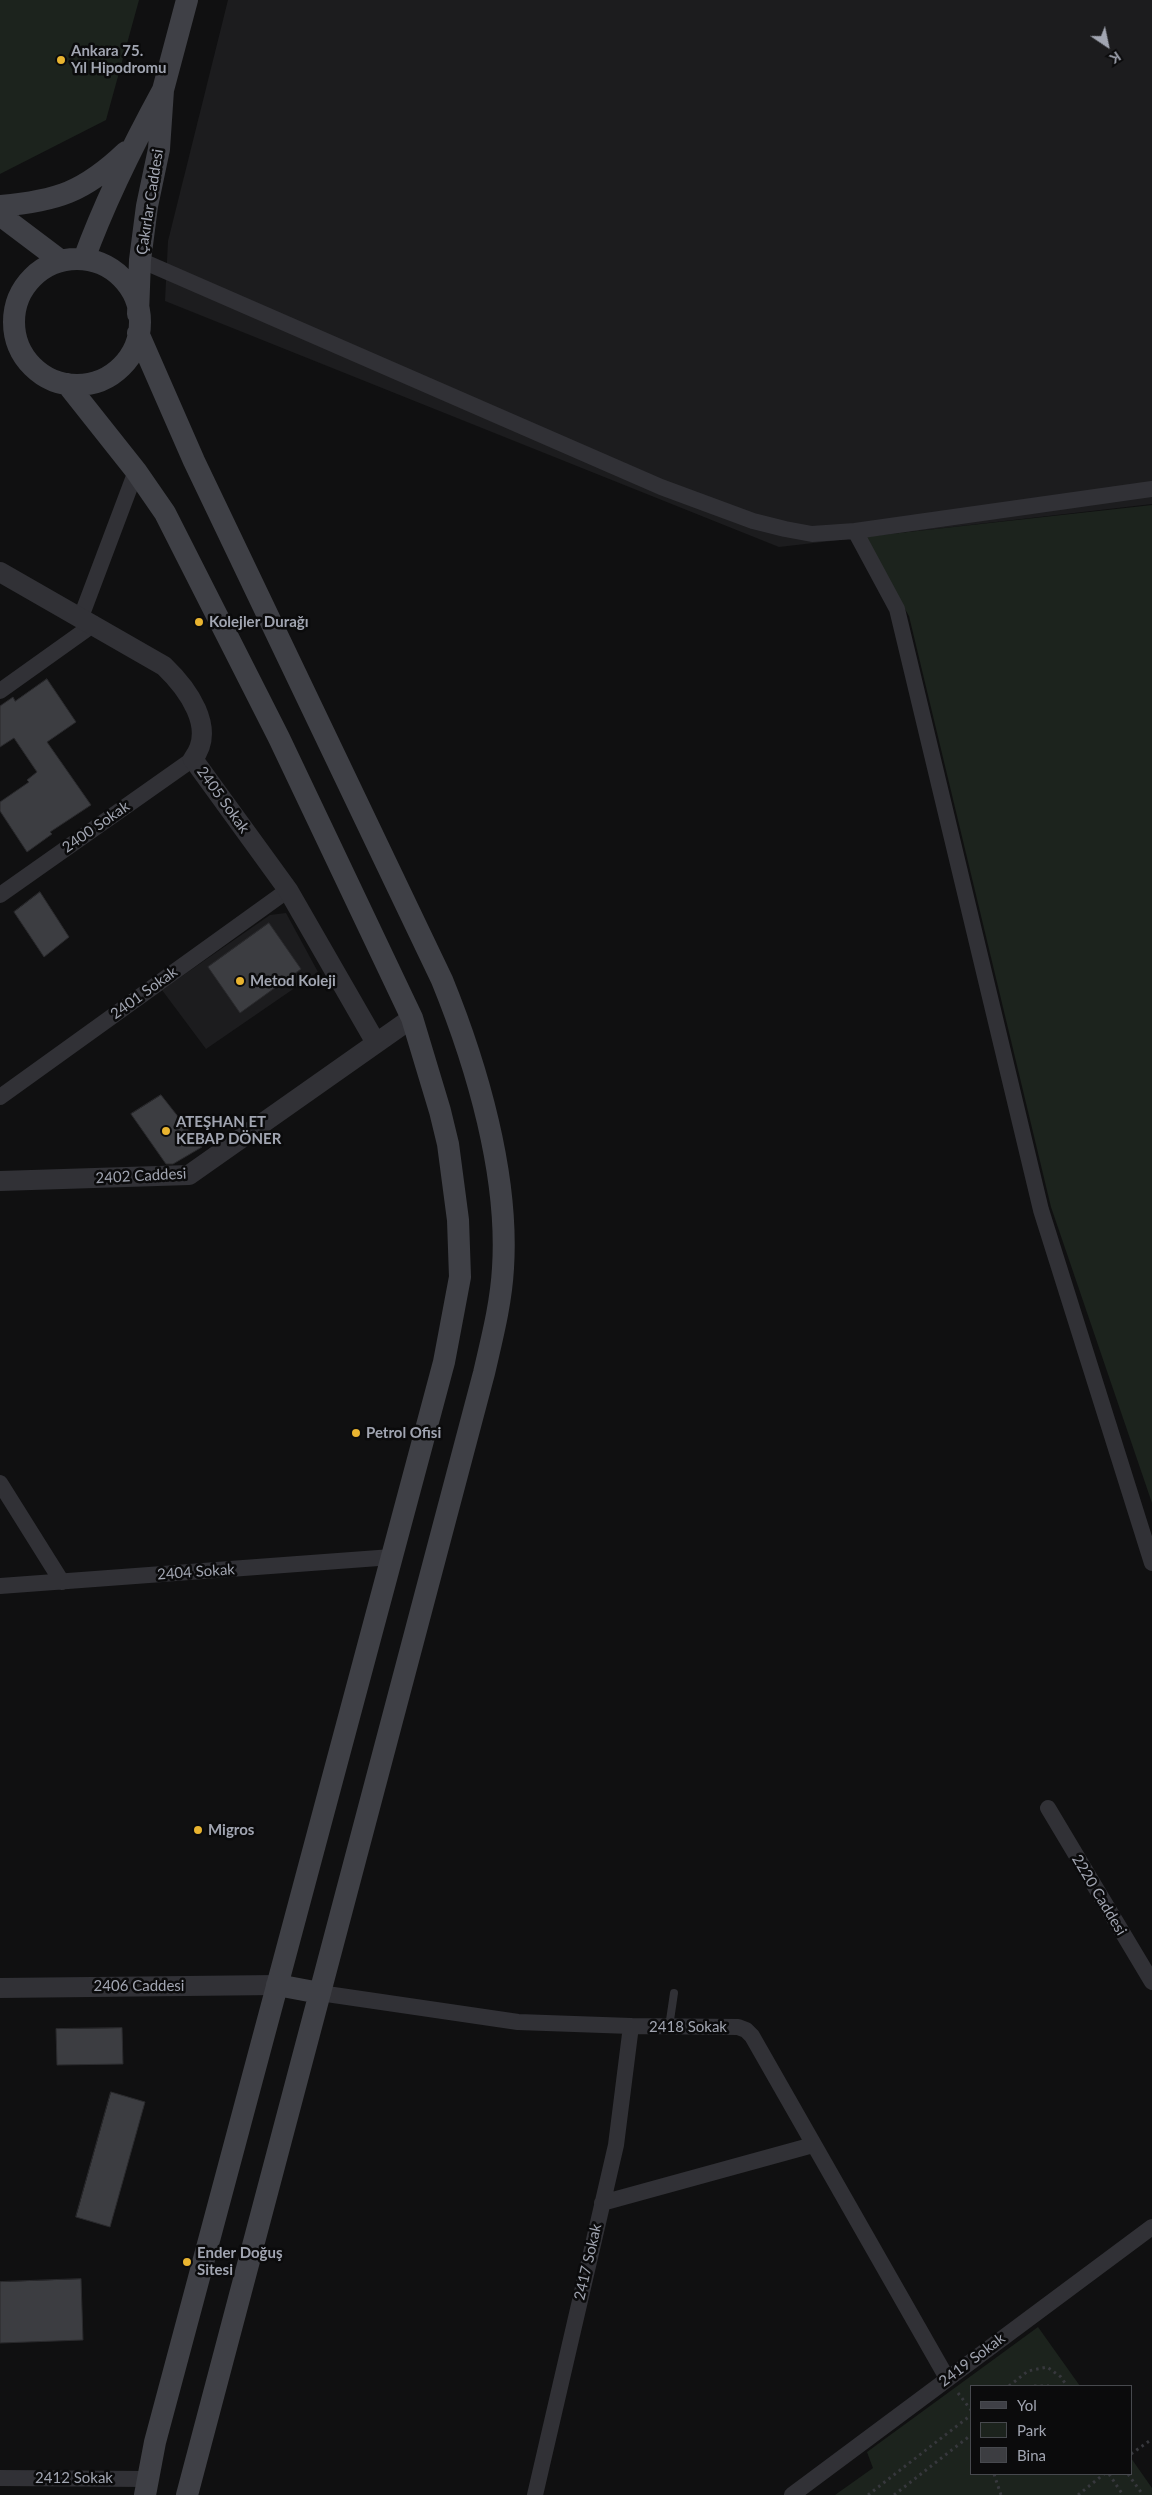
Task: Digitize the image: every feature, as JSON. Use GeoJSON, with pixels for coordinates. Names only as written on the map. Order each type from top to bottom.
{"type":"FeatureCollection","features":[{"type":"Feature","properties":{"kind":"main road","name":"Çakırlar Caddesi"},"geometry":{"type":"LineString","coordinates":[[138,323],[140,260],[147,206],[159,149],[163,90],[187,0]]}},
{"type":"Feature","properties":{"kind":"main road","name":"Çakırlar Caddesi"},"geometry":{"type":"LineString","coordinates":[[84,259],[95,228],[134,144],[163,90]]}},
{"type":"Feature","properties":{"kind":"main road"},"geometry":{"type":"LineString","coordinates":[[0,206],[30,204],[70,192],[106,171],[134,144]]}},
{"type":"Feature","properties":{"kind":"main road"},"geometry":{"type":"LineString","coordinates":[[0,215],[61,261]]}},
{"type":"Feature","properties":{"kind":"main road"},"geometry":{"type":"LineString","coordinates":[[138,323],[136,342],[128,358],[116,371],[101,380],[84,384],[66,384],[47,378],[30,365],[19,348],[14,328],[15,307],[22,292],[32,278],[45,267],[61,261],[84,259],[102,264],[118,274],[130,288],[138,323],[194,461],[442,980],[471,1058],[494,1157],[501,1200],[504,1243],[501,1289],[484,1373],[187,2495]]}},
{"type":"Feature","properties":{"kind":"main road"},"geometry":{"type":"LineString","coordinates":[[0,306],[14,328]]}},
{"type":"Feature","properties":{"kind":"main road"},"geometry":{"type":"LineString","coordinates":[[66,384],[136,472],[165,513],[280,738],[412,1018],[432,1078],[448,1144],[458,1220],[460,1277],[444,1362],[155,2442],[146,2487]]}},
{"type":"Feature","properties":{"kind":"main road"},"geometry":{"type":"LineString","coordinates":[[277,1985],[320,1993]]}},
{"type":"Feature","properties":{"kind":"street"},"geometry":{"type":"LineString","coordinates":[[140,260],[670,490],[753,521],[785,529],[812,534],[855,530],[1152,489]]}},
{"type":"Feature","properties":{"kind":"street"},"geometry":{"type":"LineString","coordinates":[[0,691],[88,621],[136,472]]}},
{"type":"Feature","properties":{"kind":"street"},"geometry":{"type":"LineString","coordinates":[[855,530],[896,609],[1041,1210],[1152,1563]]}},
{"type":"Feature","properties":{"kind":"street","name":"2405 Sokak"},"geometry":{"type":"LineString","coordinates":[[0,572],[164,666],[185,689],[198,716],[203,732],[202,743],[192,759],[288,890],[376,1044]]}},
{"type":"Feature","properties":{"kind":"street","name":"2400 Sokak"},"geometry":{"type":"LineString","coordinates":[[0,895],[192,759]]}},
{"type":"Feature","properties":{"kind":"street","name":"2401 Sokak"},"geometry":{"type":"LineString","coordinates":[[0,1097],[288,890]]}},
{"type":"Feature","properties":{"kind":"street","name":"2402 Caddesi"},"geometry":{"type":"LineString","coordinates":[[0,1181],[189,1175],[412,1018]]}},
{"type":"Feature","properties":{"kind":"street"},"geometry":{"type":"LineString","coordinates":[[0,1483],[62,1582]]}},
{"type":"Feature","properties":{"kind":"street","name":"2404 Sokak"},"geometry":{"type":"LineString","coordinates":[[0,1586],[392,1557]]}},
{"type":"Feature","properties":{"kind":"street","name":"2220 Caddesi"},"geometry":{"type":"LineString","coordinates":[[1048,1808],[1152,1982]]}},
{"type":"Feature","properties":{"kind":"street","name":"2406 Caddesi"},"geometry":{"type":"LineString","coordinates":[[0,1988],[277,1985]]}},
{"type":"Feature","properties":{"kind":"street","name":"2418 Sokak"},"geometry":{"type":"LineString","coordinates":[[320,1993],[518,2022],[669,2027],[738,2027],[746,2030],[752,2036],[947,2378]]}},
{"type":"Feature","properties":{"kind":"street","name":"2417 Sokak"},"geometry":{"type":"LineString","coordinates":[[535,2495],[616,2145],[631,2026]]}},
{"type":"Feature","properties":{"kind":"street"},"geometry":{"type":"LineString","coordinates":[[602,2203],[813,2145]]}},
{"type":"Feature","properties":{"kind":"street","name":"2419 Sokak"},"geometry":{"type":"LineString","coordinates":[[792,2495],[1152,2227]]}},
{"type":"Feature","properties":{"kind":"street","name":"2412 Sokak"},"geometry":{"type":"LineString","coordinates":[[0,2478],[146,2487]]}},
{"type":"Feature","properties":{"kind":"lane"},"geometry":{"type":"LineString","coordinates":[[669,2027],[674,1993]]}},
{"type":"Feature","properties":{"kind":"path"},"geometry":{"type":"LineString","coordinates":[[1010,2385],[1028,2371],[1047,2367],[1061,2377],[1066,2385]]}},
{"type":"Feature","properties":{"kind":"path"},"geometry":{"type":"LineString","coordinates":[[868,2495],[970,2416]]}},
{"type":"Feature","properties":{"kind":"path"},"geometry":{"type":"LineString","coordinates":[[894,2495],[970,2436]]}},
{"type":"Feature","properties":{"kind":"path"},"geometry":{"type":"LineString","coordinates":[[1132,2453],[1152,2439]]}},
{"type":"Feature","properties":{"kind":"path"},"geometry":{"type":"LineString","coordinates":[[994,2475],[1001,2495]]}},
{"type":"Feature","properties":{"kind":"path"},"geometry":{"type":"LineString","coordinates":[[1078,2495],[1103,2475]]}},
{"type":"Feature","properties":{"kind":"path"},"geometry":{"type":"LineString","coordinates":[[1110,2475],[1123,2495]]}},
{"type":"Feature","properties":{"kind":"path"},"geometry":{"type":"LineString","coordinates":[[1129,2475],[1143,2495]]}},
{"type":"Feature","properties":{"kind":"path"},"geometry":{"type":"LineString","coordinates":[[1086,2488],[1087,2495]]}},
{"type":"Feature","properties":{"kind":"shaded area"},"geometry":{"type":"Polygon","coordinates":[[[228,0],[1152,0],[1152,504],[779,547],[165,301],[168,241],[228,0]]]}},
{"type":"Feature","properties":{"kind":"shaded area","name":"Metod Koleji"},"geometry":{"type":"Polygon","coordinates":[[[286,913],[318,972],[206,1049],[162,990],[270,915],[286,913]]]}},
{"type":"Feature","properties":{"kind":"green space","name":"Ankara 75. Yıl Hipodromu"},"geometry":{"type":"Polygon","coordinates":[[[0,0],[139,0],[106,120],[0,174],[0,0]]]}},
{"type":"Feature","properties":{"kind":"green space"},"geometry":{"type":"Polygon","coordinates":[[[1152,505],[1152,1503],[1051,1207],[909,616],[863,537],[1152,505]]]}},
{"type":"Feature","properties":{"kind":"green space"},"geometry":{"type":"Polygon","coordinates":[[[1038,2327],[1079,2385],[970,2385],[970,2475],[1132,2475],[1132,2459],[1152,2488],[1152,2495],[835,2495],[873,2468],[867,2452],[1038,2327]]]}},
{"type":"Feature","properties":{"kind":"building"},"geometry":{"type":"Polygon","coordinates":[[[47,679],[76,722],[47,742],[91,805],[50,832],[52,834],[27,852],[0,811],[0,802],[29,782],[27,780],[37,772],[14,738],[0,747],[0,706],[13,697],[15,701],[47,679]]]}},
{"type":"Feature","properties":{"kind":"building"},"geometry":{"type":"Polygon","coordinates":[[[40,892],[69,937],[44,957],[14,912],[40,892]]]}},
{"type":"Feature","properties":{"kind":"building"},"geometry":{"type":"Polygon","coordinates":[[[269,923],[301,969],[240,1013],[208,967],[269,923]]]}},
{"type":"Feature","properties":{"kind":"building","name":"ATEŞHAN ET KEBAP DÖNER"},"geometry":{"type":"Polygon","coordinates":[[[161,1095],[202,1147],[173,1164],[166,1164],[131,1114],[161,1095]]]}},
{"type":"Feature","properties":{"kind":"building"},"geometry":{"type":"Polygon","coordinates":[[[122,2028],[123,2064],[57,2065],[56,2029],[122,2028]]]}},
{"type":"Feature","properties":{"kind":"building"},"geometry":{"type":"Polygon","coordinates":[[[111,2092],[145,2102],[110,2227],[76,2217],[111,2092]]]}},
{"type":"Feature","properties":{"kind":"building"},"geometry":{"type":"Polygon","coordinates":[[[81,2279],[83,2340],[0,2343],[0,2282],[81,2279]]]}},
{"type":"Feature","properties":{"kind":"place","name":"Ankara 75. Yıl Hipodromu"},"geometry":{"type":"Point","coordinates":[61,60]}},
{"type":"Feature","properties":{"kind":"place","name":"Kolejler Durağı"},"geometry":{"type":"Point","coordinates":[199,622]}},
{"type":"Feature","properties":{"kind":"place","name":"Metod Koleji"},"geometry":{"type":"Point","coordinates":[240,981]}},
{"type":"Feature","properties":{"kind":"place","name":"ATEŞHAN ET KEBAP DÖNER"},"geometry":{"type":"Point","coordinates":[166,1131]}},
{"type":"Feature","properties":{"kind":"place","name":"Petrol Ofisi"},"geometry":{"type":"Point","coordinates":[356,1433]}},
{"type":"Feature","properties":{"kind":"place","name":"Migros"},"geometry":{"type":"Point","coordinates":[198,1830]}},
{"type":"Feature","properties":{"kind":"place","name":"Ender Doğuş Sitesi"},"geometry":{"type":"Point","coordinates":[187,2262]}}]}
